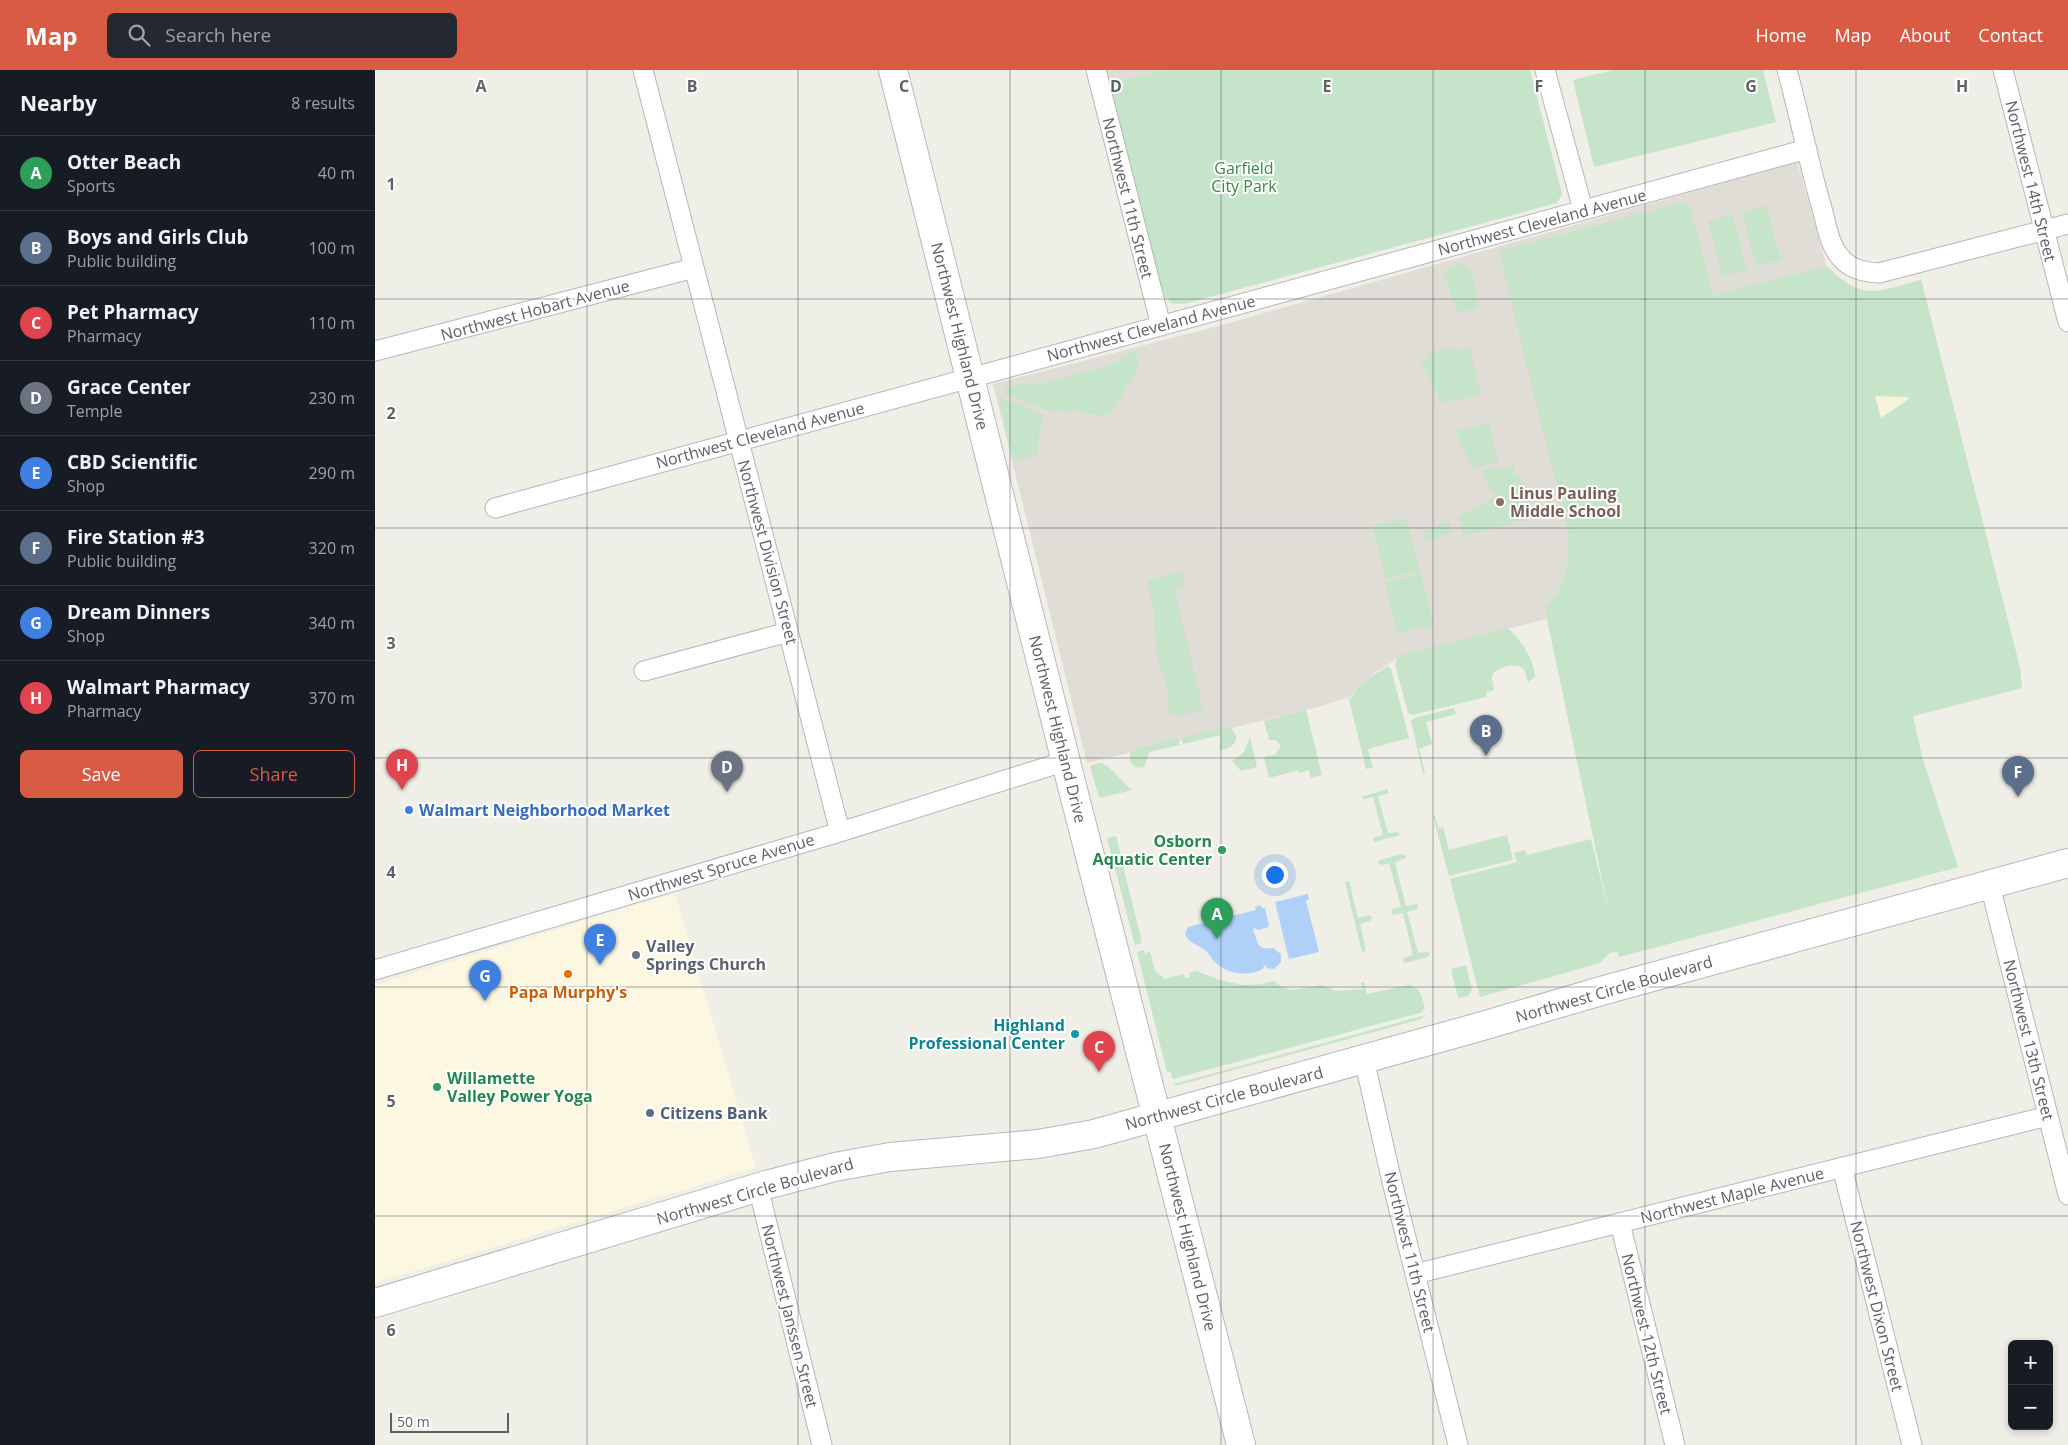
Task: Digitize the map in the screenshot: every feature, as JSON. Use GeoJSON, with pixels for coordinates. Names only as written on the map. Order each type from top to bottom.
{"type":"FeatureCollection","features":[{"type":"Feature","properties":{"kind":"main road","name":"Northwest Highland Drive"},"geometry":{"type":"LineString","coordinates":[[893,70],[1066,761],[1241,1445]]}},
{"type":"Feature","properties":{"kind":"main road","name":"Northwest Circle Boulevard"},"geometry":{"type":"LineString","coordinates":[[375,1303],[791,1177],[875,1159],[1038,1144],[1094,1134],[1601,991],[2068,863]]}},
{"type":"Feature","properties":{"kind":"street","name":"Northwest Division Street"},"geometry":{"type":"LineString","coordinates":[[643,70],[840,832]]}},
{"type":"Feature","properties":{"kind":"street","name":"Northwest 11th Street"},"geometry":{"type":"LineString","coordinates":[[1096,70],[1161,326]]}},
{"type":"Feature","properties":{"kind":"street"},"geometry":{"type":"LineString","coordinates":[[1545,70],[1583,210]]}},
{"type":"Feature","properties":{"kind":"street"},"geometry":{"type":"LineString","coordinates":[[1787,70],[1832,243],[1842,260],[1855,269],[1879,273],[2068,224]]}},
{"type":"Feature","properties":{"kind":"street","name":"Northwest 14th Street"},"geometry":{"type":"LineString","coordinates":[[2003,70],[2068,322]]}},
{"type":"Feature","properties":{"kind":"street","name":"Northwest Cleveland Avenue"},"geometry":{"type":"LineString","coordinates":[[495,508],[1807,149]]}},
{"type":"Feature","properties":{"kind":"street","name":"Northwest Hobart Avenue"},"geometry":{"type":"LineString","coordinates":[[375,351],[694,268]]}},
{"type":"Feature","properties":{"kind":"street"},"geometry":{"type":"LineString","coordinates":[[644,671],[789,632]]}},
{"type":"Feature","properties":{"kind":"street","name":"Northwest Spruce Avenue"},"geometry":{"type":"LineString","coordinates":[[375,970],[840,832],[1066,761]]}},
{"type":"Feature","properties":{"kind":"street","name":"Northwest 13th Street"},"geometry":{"type":"LineString","coordinates":[[1990,884],[2068,1195]]}},
{"type":"Feature","properties":{"kind":"street","name":"Northwest 11th Street"},"geometry":{"type":"LineString","coordinates":[[1364,1059],[1392,1182],[1458,1445]]}},
{"type":"Feature","properties":{"kind":"street","name":"Northwest Maple Avenue"},"geometry":{"type":"LineString","coordinates":[[1415,1274],[2048,1116]]}},
{"type":"Feature","properties":{"kind":"street","name":"Northwest Dixon Street"},"geometry":{"type":"LineString","coordinates":[[1842,1167],[1912,1445]]}},
{"type":"Feature","properties":{"kind":"street","name":"Northwest Janssen Street"},"geometry":{"type":"LineString","coordinates":[[758,1187],[822,1445]]}},
{"type":"Feature","properties":{"kind":"street","name":"Northwest 12th Street"},"geometry":{"type":"LineString","coordinates":[[1620,1223],[1675,1445]]}},
{"type":"Feature","properties":{"kind":"shaded area"},"geometry":{"type":"Polygon","coordinates":[[[1106,70],[1162,70],[1109,84],[1106,70]]]}},
{"type":"Feature","properties":{"kind":"shaded area","name":"Linus Pauling Middle School"},"geometry":{"type":"Polygon","coordinates":[[[1797,162],[1827,266],[1839,278],[1853,287],[1866,292],[1881,291],[1921,280],[2020,668],[2022,688],[1913,716],[1922,757],[1958,867],[1619,957],[1547,619],[1401,656],[1373,674],[1350,697],[1318,707],[1087,763],[993,384],[1215,327],[1797,162]]]}},
{"type":"Feature","properties":{"kind":"shaded area"},"geometry":{"type":"Polygon","coordinates":[[[675,893],[756,1168],[375,1283],[375,985],[675,893]]]}},
{"type":"Feature","properties":{"kind":"green space","name":"Garfield City Park"},"geometry":{"type":"Polygon","coordinates":[[[1162,70],[1530,70],[1562,194],[1557,203],[1184,304],[1171,303],[1163,294],[1109,84],[1162,70]]]}},
{"type":"Feature","properties":{"kind":"green space"},"geometry":{"type":"Polygon","coordinates":[[[1613,70],[1763,70],[1776,122],[1594,167],[1573,80],[1613,70]]]}},
{"type":"Feature","properties":{"kind":"green space"},"geometry":{"type":"Polygon","coordinates":[[[1688,201],[1713,296],[1827,266],[1851,285],[1871,291],[1892,288],[1921,280],[2020,668],[2022,688],[1913,716],[1922,757],[1958,867],[1619,957],[1617,951],[1610,953],[1600,963],[1480,997],[1450,879],[1517,862],[1514,853],[1525,850],[1527,855],[1591,839],[1610,917],[1547,619],[1546,608],[1559,589],[1566,571],[1569,552],[1568,529],[1506,280],[1504,279],[1505,275],[1499,251],[1688,201]]]}},
{"type":"Feature","properties":{"kind":"green space"},"geometry":{"type":"Polygon","coordinates":[[[1766,205],[1781,260],[1757,267],[1742,212],[1766,205]]]}},
{"type":"Feature","properties":{"kind":"green space"},"geometry":{"type":"Polygon","coordinates":[[[1732,214],[1747,269],[1723,276],[1708,221],[1732,214]]]}},
{"type":"Feature","properties":{"kind":"green space"},"geometry":{"type":"Polygon","coordinates":[[[1465,263],[1473,275],[1478,306],[1475,309],[1459,313],[1449,291],[1444,273],[1447,268],[1465,263]]]}},
{"type":"Feature","properties":{"kind":"green space"},"geometry":{"type":"Polygon","coordinates":[[[1450,348],[1455,351],[1469,348],[1477,379],[1476,384],[1479,386],[1481,395],[1441,403],[1420,360],[1425,359],[1427,353],[1450,348]]]}},
{"type":"Feature","properties":{"kind":"green space"},"geometry":{"type":"Polygon","coordinates":[[[1135,351],[1138,363],[1136,372],[1116,407],[1110,413],[1101,417],[1095,414],[1085,414],[1078,408],[1070,413],[1063,408],[1058,412],[1047,411],[1005,393],[1005,389],[1024,383],[1041,384],[1108,366],[1135,351]]]}},
{"type":"Feature","properties":{"kind":"green space"},"geometry":{"type":"Polygon","coordinates":[[[1000,397],[1043,415],[1042,426],[1039,428],[1038,455],[1018,460],[1013,458],[1000,397]]]}},
{"type":"Feature","properties":{"kind":"green space"},"geometry":{"type":"Polygon","coordinates":[[[1489,423],[1492,436],[1490,439],[1494,443],[1498,462],[1473,468],[1455,431],[1489,423]]]}},
{"type":"Feature","properties":{"kind":"green space"},"geometry":{"type":"Polygon","coordinates":[[[1513,466],[1515,476],[1521,475],[1534,518],[1463,536],[1459,516],[1498,496],[1497,493],[1493,493],[1482,470],[1513,466]]]}},
{"type":"Feature","properties":{"kind":"green space"},"geometry":{"type":"Polygon","coordinates":[[[1406,518],[1419,571],[1386,579],[1372,526],[1406,518]]]}},
{"type":"Feature","properties":{"kind":"green space"},"geometry":{"type":"Polygon","coordinates":[[[1448,520],[1452,534],[1428,541],[1423,533],[1448,520]]]}},
{"type":"Feature","properties":{"kind":"green space"},"geometry":{"type":"Polygon","coordinates":[[[1181,572],[1185,586],[1174,590],[1203,709],[1177,716],[1170,712],[1167,698],[1169,695],[1157,655],[1153,607],[1147,583],[1149,580],[1181,572]]]}},
{"type":"Feature","properties":{"kind":"green space"},"geometry":{"type":"Polygon","coordinates":[[[1421,573],[1434,625],[1398,634],[1385,582],[1421,573]]]}},
{"type":"Feature","properties":{"kind":"green space"},"geometry":{"type":"Polygon","coordinates":[[[1507,628],[1526,650],[1535,677],[1528,682],[1525,671],[1521,667],[1506,666],[1493,673],[1494,690],[1486,692],[1487,697],[1412,715],[1408,713],[1395,664],[1398,656],[1507,628]]]}},
{"type":"Feature","properties":{"kind":"green space"},"geometry":{"type":"Polygon","coordinates":[[[1388,666],[1391,669],[1409,738],[1368,749],[1373,768],[1366,769],[1349,700],[1364,681],[1388,666]]]}},
{"type":"Feature","properties":{"kind":"green space"},"geometry":{"type":"Polygon","coordinates":[[[1454,708],[1456,714],[1426,722],[1432,744],[1419,749],[1425,773],[1423,774],[1411,721],[1414,718],[1454,708]]]}},
{"type":"Feature","properties":{"kind":"green space"},"geometry":{"type":"Polygon","coordinates":[[[1306,710],[1322,775],[1311,778],[1309,770],[1300,773],[1298,770],[1269,778],[1264,758],[1275,755],[1281,746],[1276,740],[1269,740],[1264,721],[1306,710]]]}},
{"type":"Feature","properties":{"kind":"green space"},"geometry":{"type":"Polygon","coordinates":[[[1225,727],[1232,729],[1235,733],[1235,741],[1231,746],[1219,750],[1221,735],[1183,744],[1181,738],[1225,727]]]}},
{"type":"Feature","properties":{"kind":"green space"},"geometry":{"type":"Polygon","coordinates":[[[1250,737],[1257,767],[1241,771],[1232,761],[1244,752],[1250,737]]]}},
{"type":"Feature","properties":{"kind":"green space"},"geometry":{"type":"Polygon","coordinates":[[[1178,738],[1180,745],[1149,752],[1144,768],[1135,767],[1130,762],[1130,754],[1136,749],[1178,738]]]}},
{"type":"Feature","properties":{"kind":"green space"},"geometry":{"type":"Polygon","coordinates":[[[1100,763],[1109,767],[1133,790],[1099,798],[1090,766],[1100,763]]]}},
{"type":"Feature","properties":{"kind":"green space"},"geometry":{"type":"Polygon","coordinates":[[[1388,789],[1388,793],[1378,796],[1388,833],[1398,832],[1400,835],[1374,842],[1373,838],[1383,835],[1373,797],[1364,799],[1361,797],[1388,789]]]}},
{"type":"Feature","properties":{"kind":"green space"},"geometry":{"type":"Polygon","coordinates":[[[1433,816],[1435,816],[1439,829],[1443,827],[1449,850],[1507,835],[1513,860],[1449,876],[1433,816]]]}},
{"type":"Feature","properties":{"kind":"green space"},"geometry":{"type":"Polygon","coordinates":[[[1116,836],[1142,943],[1135,945],[1107,838],[1116,836]]]}},
{"type":"Feature","properties":{"kind":"green space"},"geometry":{"type":"Polygon","coordinates":[[[1402,854],[1406,858],[1395,862],[1406,906],[1416,904],[1418,906],[1417,909],[1407,912],[1418,953],[1427,952],[1430,954],[1428,957],[1405,963],[1403,958],[1413,955],[1403,913],[1393,915],[1391,913],[1392,909],[1401,907],[1389,863],[1381,865],[1378,862],[1402,854]]]}},
{"type":"Feature","properties":{"kind":"green space"},"geometry":{"type":"Polygon","coordinates":[[[1349,881],[1358,918],[1370,915],[1372,918],[1370,921],[1360,924],[1366,951],[1362,952],[1345,882],[1349,881]]]}},
{"type":"Feature","properties":{"kind":"green space"},"geometry":{"type":"Polygon","coordinates":[[[1144,950],[1146,957],[1146,953],[1150,952],[1155,971],[1165,979],[1184,974],[1185,978],[1190,977],[1189,973],[1196,971],[1220,980],[1242,985],[1262,984],[1273,981],[1284,988],[1293,990],[1321,985],[1336,991],[1363,989],[1361,983],[1364,982],[1367,994],[1409,985],[1419,991],[1425,1009],[1422,1010],[1423,1012],[1173,1079],[1170,1072],[1167,1072],[1137,952],[1144,950]]]}},
{"type":"Feature","properties":{"kind":"green space"},"geometry":{"type":"Polygon","coordinates":[[[1466,965],[1472,990],[1468,996],[1458,998],[1451,969],[1466,965]]]}},
{"type":"Feature","properties":{"kind":"green space"},"geometry":{"type":"Polygon","coordinates":[[[1426,1015],[1421,1019],[1175,1086],[1174,1084],[1426,1015]]]}},
{"type":"Feature","properties":{"kind":"sand"},"geometry":{"type":"Polygon","coordinates":[[[1875,396],[1908,397],[1909,399],[1881,418],[1875,396]]]}},
{"type":"Feature","properties":{"kind":"water"},"geometry":{"type":"Polygon","coordinates":[[[1308,894],[1309,899],[1306,901],[1319,952],[1289,959],[1275,902],[1308,894]]]}},
{"type":"Feature","properties":{"kind":"water"},"geometry":{"type":"Polygon","coordinates":[[[1261,905],[1262,908],[1265,908],[1269,927],[1258,930],[1255,928],[1253,930],[1261,947],[1273,948],[1281,954],[1281,962],[1274,969],[1267,968],[1263,964],[1264,968],[1246,974],[1227,970],[1216,963],[1205,950],[1191,942],[1185,934],[1188,927],[1256,910],[1255,907],[1261,905]]]}},
{"type":"Feature","properties":{"kind":"place","name":"Linus Pauling Middle School"},"geometry":{"type":"Point","coordinates":[1500,502]}},
{"type":"Feature","properties":{"kind":"place","name":"Boys and Girls Club"},"geometry":{"type":"Point","coordinates":[1486,756]}},
{"type":"Feature","properties":{"kind":"place","name":"Walmart Pharmacy"},"geometry":{"type":"Point","coordinates":[402,790]}},
{"type":"Feature","properties":{"kind":"place","name":"Grace Center"},"geometry":{"type":"Point","coordinates":[727,792]}},
{"type":"Feature","properties":{"kind":"place","name":"Fire Station #3"},"geometry":{"type":"Point","coordinates":[2018,797]}},
{"type":"Feature","properties":{"kind":"place","name":"Walmart Neighborhood Market"},"geometry":{"type":"Point","coordinates":[409,810]}},
{"type":"Feature","properties":{"kind":"place","name":"Osborn Aquatic Center"},"geometry":{"type":"Point","coordinates":[1222,850]}},
{"type":"Feature","properties":{"kind":"place","name":"Otter Beach"},"geometry":{"type":"Point","coordinates":[1217,939]}},
{"type":"Feature","properties":{"kind":"place","name":"Valley Springs Church"},"geometry":{"type":"Point","coordinates":[636,955]}},
{"type":"Feature","properties":{"kind":"place","name":"CBD Scientific"},"geometry":{"type":"Point","coordinates":[600,965]}},
{"type":"Feature","properties":{"kind":"place","name":"Papa Murphy's"},"geometry":{"type":"Point","coordinates":[568,974]}},
{"type":"Feature","properties":{"kind":"place","name":"Dream Dinners"},"geometry":{"type":"Point","coordinates":[485,1001]}},
{"type":"Feature","properties":{"kind":"place","name":"Highland Professional Center"},"geometry":{"type":"Point","coordinates":[1075,1034]}},
{"type":"Feature","properties":{"kind":"place","name":"Pet Pharmacy"},"geometry":{"type":"Point","coordinates":[1099,1072]}},
{"type":"Feature","properties":{"kind":"place","name":"Willamette Valley Power Yoga"},"geometry":{"type":"Point","coordinates":[437,1087]}},
{"type":"Feature","properties":{"kind":"place","name":"Citizens Bank"},"geometry":{"type":"Point","coordinates":[650,1113]}}]}
